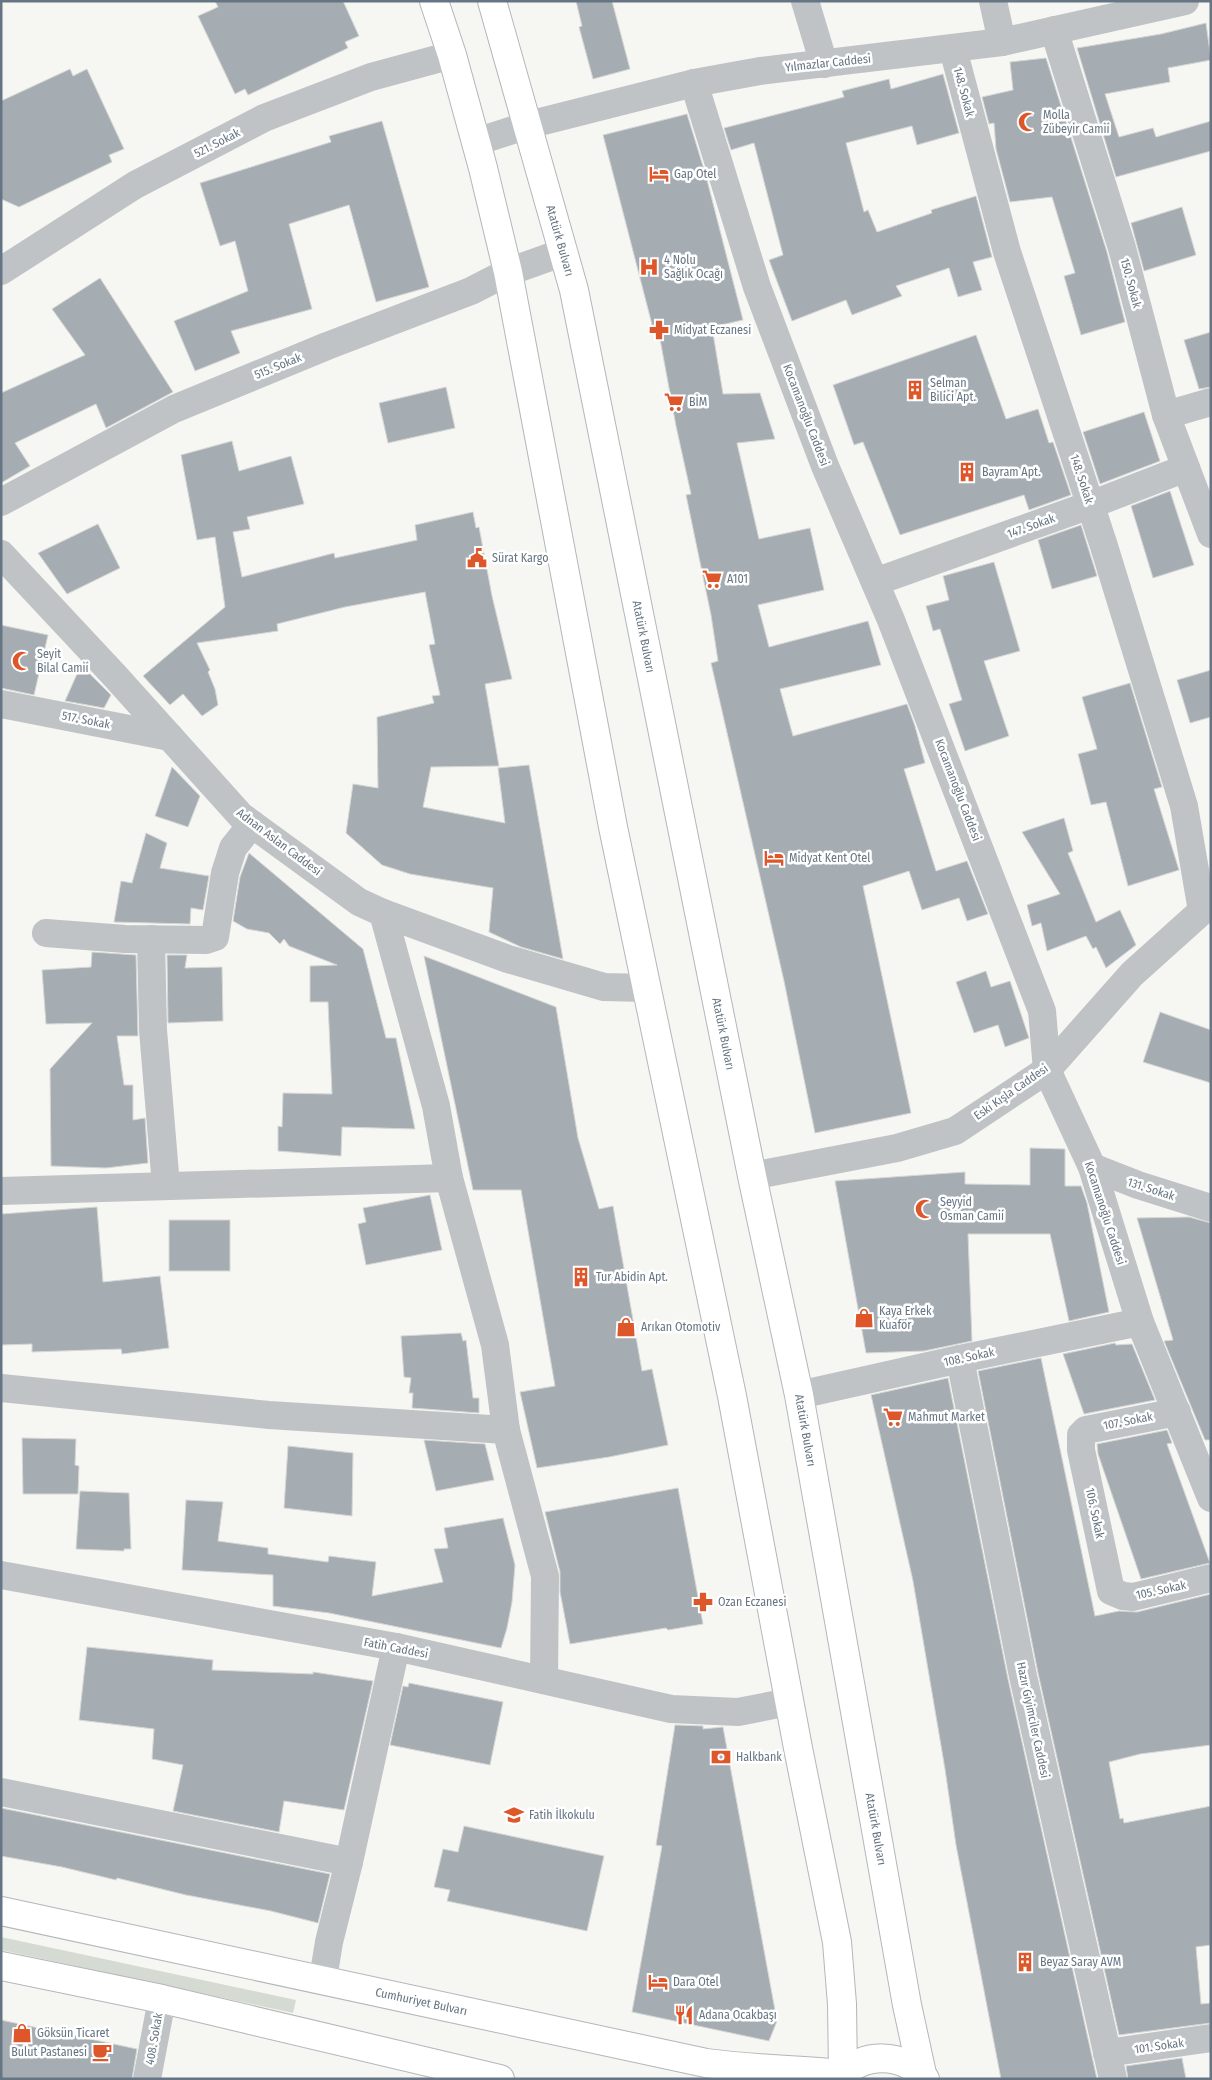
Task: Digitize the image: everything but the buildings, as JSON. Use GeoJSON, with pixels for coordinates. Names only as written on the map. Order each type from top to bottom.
{"type":"FeatureCollection","features":[{"type":"Feature","properties":{"kind":"main road"},"geometry":{"type":"LineString","coordinates":[[434,1],[452,55],[476,142],[508,272],[613,827],[732,1396],[789,1702],[837,1942],[842,2012],[842,2076]]}},
{"type":"Feature","properties":{"kind":"main road","name":"Atatürk Bulvarı"},"geometry":{"type":"LineString","coordinates":[[492,1],[576,300],[752,1176],[799,1395],[907,2006],[923,2076]]}},
{"type":"Feature","properties":{"kind":"main road","name":"Cumhuriyet Bulvarı"},"geometry":{"type":"LineString","coordinates":[[1,1911],[706,2063],[746,2068],[780,2068],[842,2076]]}},
{"type":"Feature","properties":{"kind":"main road"},"geometry":{"type":"LineString","coordinates":[[1,1966],[162,1999],[500,2079]]}},
{"type":"Feature","properties":{"kind":"main road"},"geometry":{"type":"LineString","coordinates":[[780,2068],[817,2056],[828,2048],[836,2034],[842,2012]]}},
{"type":"Feature","properties":{"kind":"main road"},"geometry":{"type":"LineString","coordinates":[[842,2076],[857,2064],[874,2058],[891,2058],[908,2064],[923,2076]]}},
{"type":"Feature","properties":{"kind":"street"},"geometry":{"type":"LineString","coordinates":[[805,1],[824,64]]}},
{"type":"Feature","properties":{"kind":"street"},"geometry":{"type":"LineString","coordinates":[[993,1],[1002,42]]}},
{"type":"Feature","properties":{"kind":"street","name":"Yılmazlar Caddesi"},"geometry":{"type":"LineString","coordinates":[[476,142],[528,126],[694,83],[760,71],[1002,42],[1185,1]]}},
{"type":"Feature","properties":{"kind":"street","name":"150. Sokak"},"geometry":{"type":"LineString","coordinates":[[1054,30],[1122,248],[1166,415],[1211,534]]}},
{"type":"Feature","properties":{"kind":"street","name":"148. Sokak"},"geometry":{"type":"LineString","coordinates":[[953,49],[1007,252],[1090,505],[1184,806],[1206,907]]}},
{"type":"Feature","properties":{"kind":"street","name":"521. Sokak"},"geometry":{"type":"LineString","coordinates":[[3,266],[135,185],[264,118],[371,77],[452,55]]}},
{"type":"Feature","properties":{"kind":"street","name":"Kocamanoğlu Caddesi"},"geometry":{"type":"LineString","coordinates":[[694,83],[757,287],[825,466],[875,582],[988,868],[1042,1011],[1047,1070],[1092,1167],[1140,1322],[1211,1498]]}},
{"type":"Feature","properties":{"kind":"street","name":"515. Sokak"},"geometry":{"type":"LineString","coordinates":[[1,502],[174,409],[327,346],[471,291],[508,272],[564,252]]}},
{"type":"Feature","properties":{"kind":"street"},"geometry":{"type":"LineString","coordinates":[[1166,415],[1211,402]]}},
{"type":"Feature","properties":{"kind":"street","name":"147. Sokak"},"geometry":{"type":"LineString","coordinates":[[875,582],[1090,505],[1186,468]]}},
{"type":"Feature","properties":{"kind":"street","name":"Adnan Aslan Caddesi"},"geometry":{"type":"LineString","coordinates":[[1,554],[241,816],[359,902],[383,913],[508,959],[604,987],[646,988]]}},
{"type":"Feature","properties":{"kind":"street","name":"517. Sokak"},"geometry":{"type":"LineString","coordinates":[[1,704],[170,737]]}},
{"type":"Feature","properties":{"kind":"street"},"geometry":{"type":"LineString","coordinates":[[46,933],[206,940],[215,937],[225,873],[230,856],[233,848],[252,824]]}},
{"type":"Feature","properties":{"kind":"street","name":"Eski Kışla Caddesi"},"geometry":{"type":"LineString","coordinates":[[752,1176],[897,1148],[955,1131],[1047,1070],[1132,974],[1206,907]]}},
{"type":"Feature","properties":{"kind":"street"},"geometry":{"type":"LineString","coordinates":[[383,913],[436,1106],[449,1178],[495,1345],[506,1430],[545,1576],[544,1680]]}},
{"type":"Feature","properties":{"kind":"street"},"geometry":{"type":"LineString","coordinates":[[151,938],[153,1030],[166,1186]]}},
{"type":"Feature","properties":{"kind":"street","name":"131. Sokak"},"geometry":{"type":"LineString","coordinates":[[1092,1167],[1138,1185],[1211,1208]]}},
{"type":"Feature","properties":{"kind":"street"},"geometry":{"type":"LineString","coordinates":[[1,1191],[449,1178]]}},
{"type":"Feature","properties":{"kind":"street","name":"108. Sokak"},"geometry":{"type":"LineString","coordinates":[[799,1395],[1140,1322]]}},
{"type":"Feature","properties":{"kind":"street","name":"Hazır Giyimciler Caddesi"},"geometry":{"type":"LineString","coordinates":[[960,1359],[1023,1676],[1113,2079]]}},
{"type":"Feature","properties":{"kind":"street"},"geometry":{"type":"LineString","coordinates":[[1,1388],[269,1415],[506,1430]]}},
{"type":"Feature","properties":{"kind":"street","name":"107. Sokak"},"geometry":{"type":"LineString","coordinates":[[1081,1435],[1086,1430],[1177,1412]]}},
{"type":"Feature","properties":{"kind":"street","name":"106. Sokak"},"geometry":{"type":"LineString","coordinates":[[1081,1435],[1081,1450],[1111,1591]]}},
{"type":"Feature","properties":{"kind":"street","name":"Fatih Caddesi"},"geometry":{"type":"LineString","coordinates":[[1,1575],[396,1648],[671,1709],[738,1712],[789,1702]]}},
{"type":"Feature","properties":{"kind":"street","name":"105. Sokak"},"geometry":{"type":"LineString","coordinates":[[1111,1591],[1122,1596],[1133,1597],[1211,1578]]}},
{"type":"Feature","properties":{"kind":"street"},"geometry":{"type":"LineString","coordinates":[[323,1979],[329,1942],[349,1862],[396,1648]]}},
{"type":"Feature","properties":{"kind":"street"},"geometry":{"type":"LineString","coordinates":[[1,1792],[349,1862]]}},
{"type":"Feature","properties":{"kind":"street","name":"408. Sokak"},"geometry":{"type":"LineString","coordinates":[[147,2079],[162,1999]]}},
{"type":"Feature","properties":{"kind":"street","name":"101. Sokak"},"geometry":{"type":"LineString","coordinates":[[1107,2053],[1211,2038]]}},
{"type":"Feature","properties":{"kind":"shaded area"},"geometry":{"type":"Polygon","coordinates":[[[1,1937],[296,2000],[293,2013],[1,1950],[1,1937]]]}},
{"type":"Feature","properties":{"kind":"place","name":"Molla Zübeyir Camii"},"geometry":{"type":"Point","coordinates":[1028,122]}},
{"type":"Feature","properties":{"kind":"place","name":"Gap Otel"},"geometry":{"type":"Point","coordinates":[659,174]}},
{"type":"Feature","properties":{"kind":"place","name":"4 Nolu Sağlık Ocağı"},"geometry":{"type":"Point","coordinates":[649,267]}},
{"type":"Feature","properties":{"kind":"place","name":"Midyat Eczanesi"},"geometry":{"type":"Point","coordinates":[659,330]}},
{"type":"Feature","properties":{"kind":"place","name":"Selman Bilici Apt."},"geometry":{"type":"Point","coordinates":[915,390]}},
{"type":"Feature","properties":{"kind":"place","name":"BİM"},"geometry":{"type":"Point","coordinates":[674,402]}},
{"type":"Feature","properties":{"kind":"place","name":"Bayram Apt."},"geometry":{"type":"Point","coordinates":[967,472]}},
{"type":"Feature","properties":{"kind":"place","name":"Sürat Kargo"},"geometry":{"type":"Point","coordinates":[477,558]}},
{"type":"Feature","properties":{"kind":"place","name":"A101"},"geometry":{"type":"Point","coordinates":[712,579]}},
{"type":"Feature","properties":{"kind":"place","name":"Seyit Bilal Camii"},"geometry":{"type":"Point","coordinates":[22,661]}},
{"type":"Feature","properties":{"kind":"place","name":"Midyat Kent Otel"},"geometry":{"type":"Point","coordinates":[774,858]}},
{"type":"Feature","properties":{"kind":"place","name":"Seyyid Osman Camii"},"geometry":{"type":"Point","coordinates":[925,1209]}},
{"type":"Feature","properties":{"kind":"place","name":"Tur Abidin Apt."},"geometry":{"type":"Point","coordinates":[581,1277]}},
{"type":"Feature","properties":{"kind":"place","name":"Kaya Erkek Kuaför"},"geometry":{"type":"Point","coordinates":[864,1318]}},
{"type":"Feature","properties":{"kind":"place","name":"Arıkan Otomotiv"},"geometry":{"type":"Point","coordinates":[626,1327]}},
{"type":"Feature","properties":{"kind":"place","name":"Mahmut Market"},"geometry":{"type":"Point","coordinates":[893,1417]}},
{"type":"Feature","properties":{"kind":"place","name":"Ozan Eczanesi"},"geometry":{"type":"Point","coordinates":[703,1602]}},
{"type":"Feature","properties":{"kind":"place","name":"Halkbank"},"geometry":{"type":"Point","coordinates":[721,1757]}},
{"type":"Feature","properties":{"kind":"place","name":"Fatih İlkokulu"},"geometry":{"type":"Point","coordinates":[514,1815]}},
{"type":"Feature","properties":{"kind":"place","name":"Beyaz Saray AVM"},"geometry":{"type":"Point","coordinates":[1025,1962]}},
{"type":"Feature","properties":{"kind":"place","name":"Dara Otel"},"geometry":{"type":"Point","coordinates":[658,1982]}},
{"type":"Feature","properties":{"kind":"place","name":"Adana Ocakbaşı"},"geometry":{"type":"Point","coordinates":[684,2015]}},
{"type":"Feature","properties":{"kind":"place","name":"Göksün Ticaret"},"geometry":{"type":"Point","coordinates":[22,2033]}},
{"type":"Feature","properties":{"kind":"place","name":"Bulut Pastanesi"},"geometry":{"type":"Point","coordinates":[102,2052]}}]}
